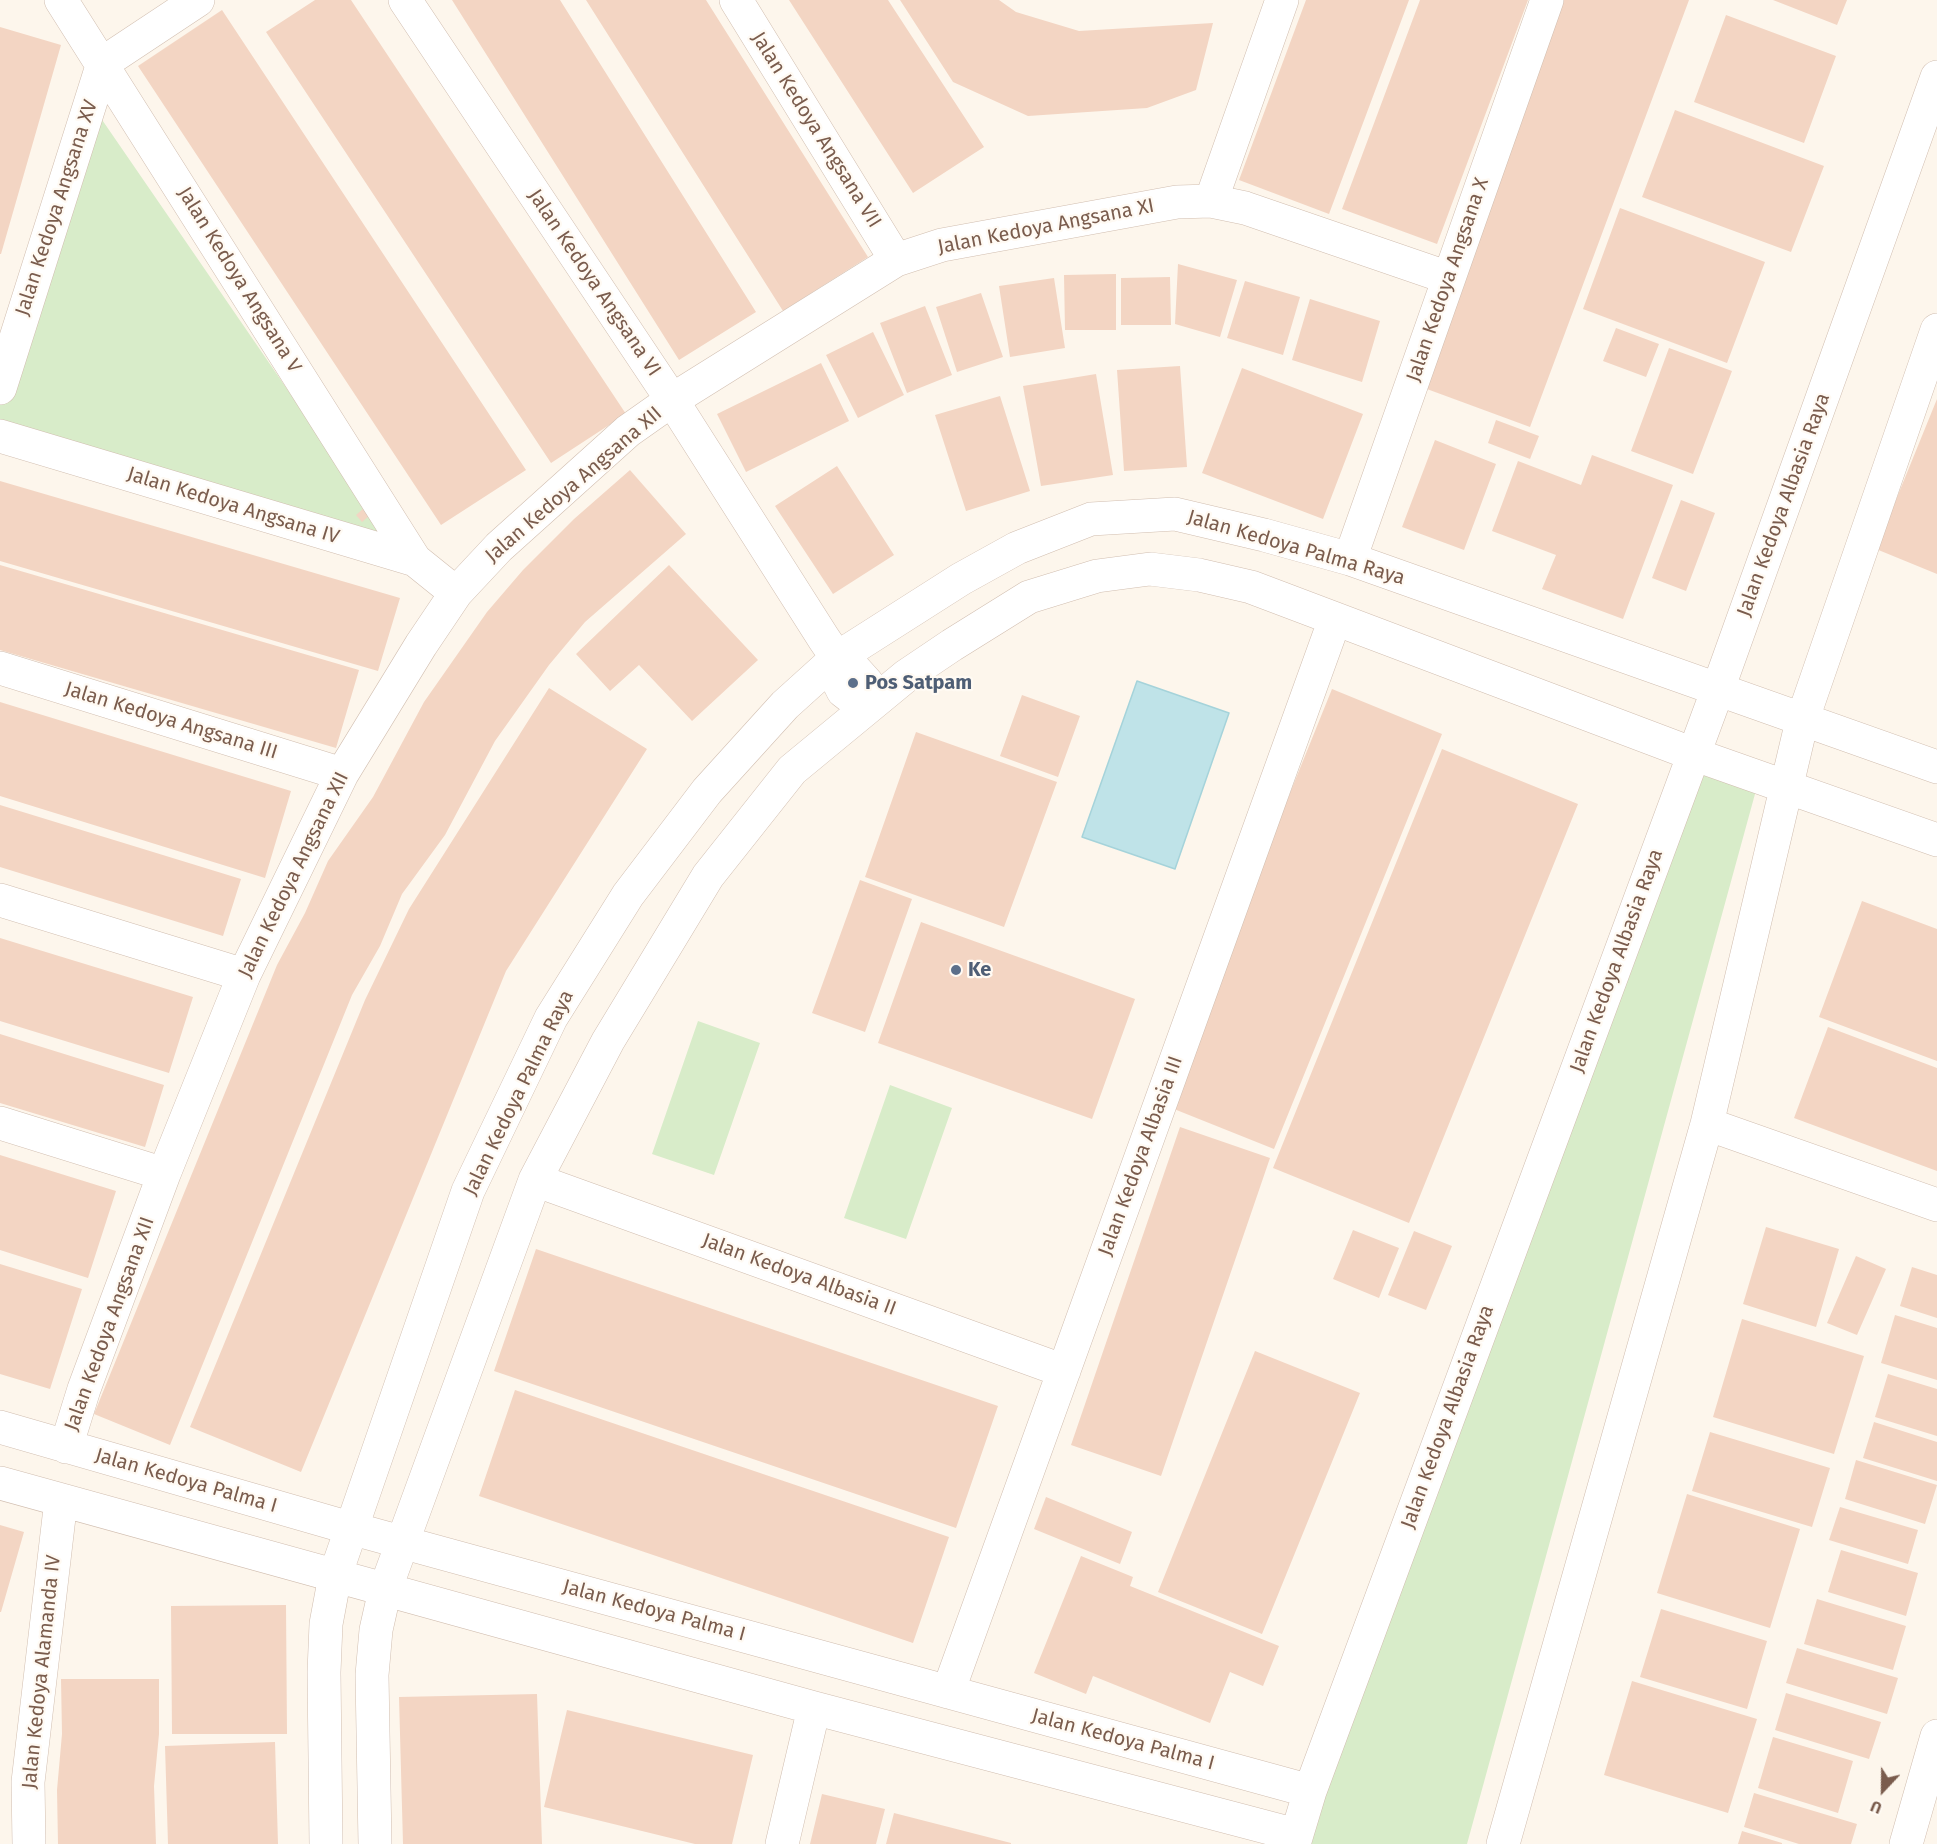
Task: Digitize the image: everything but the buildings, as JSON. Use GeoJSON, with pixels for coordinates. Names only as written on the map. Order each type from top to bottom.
{"type":"FeatureCollection","features":[{"type":"Feature","properties":{"kind":"street","name":"Jalan Kedoya Angsana V"},"geometry":{"type":"LineString","coordinates":[[61,0],[416,560]]}},
{"type":"Feature","properties":{"kind":"street"},"geometry":{"type":"LineString","coordinates":[[103,63],[198,0]]}},
{"type":"Feature","properties":{"kind":"street","name":"Jalan Kedoya Angsana VI"},"geometry":{"type":"LineString","coordinates":[[405,0],[672,400],[837,658],[860,672],[870,692],[867,706]]}},
{"type":"Feature","properties":{"kind":"street","name":"Jalan Kedoya Angsana VII"},"geometry":{"type":"LineString","coordinates":[[735,0],[896,260]]}},
{"type":"Feature","properties":{"kind":"street"},"geometry":{"type":"LineString","coordinates":[[1211,201],[1281,0]]}},
{"type":"Feature","properties":{"kind":"street","name":"Jalan Kedoya Angsana X"},"geometry":{"type":"LineString","coordinates":[[1350,559],[1547,0]]}},
{"type":"Feature","properties":{"kind":"street","name":"Jalan Kedoya Angsana XV"},"geometry":{"type":"LineString","coordinates":[[0,388],[103,63]]}},
{"type":"Feature","properties":{"kind":"street","name":"Jalan Kedoya Albasia Raya"},"geometry":{"type":"LineString","coordinates":[[1295,1839],[1310,1791],[1718,689],[1937,77]]}},
{"type":"Feature","properties":{"kind":"street","name":"Jalan Kedoya Angsana XI"},"geometry":{"type":"LineString","coordinates":[[672,400],[896,260],[954,243],[1177,202],[1211,201],[1245,207],[1449,278]]}},
{"type":"Feature","properties":{"kind":"street"},"geometry":{"type":"LineString","coordinates":[[1503,1844],[1707,1124],[1802,721],[1937,330]]}},
{"type":"Feature","properties":{"kind":"street","name":"Jalan Kedoya Angsana XII"},"geometry":{"type":"LineString","coordinates":[[66,1447],[84,1389],[164,1174],[244,975],[342,774],[421,645],[456,593],[499,547],[628,431],[672,400]]}},
{"type":"Feature","properties":{"kind":"street","name":"Jalan Kedoya Angsana IV"},"geometry":{"type":"LineString","coordinates":[[0,436],[416,560],[456,593]]}},
{"type":"Feature","properties":{"kind":"street","name":"Jalan Kedoya Palma Raya"},"geometry":{"type":"LineString","coordinates":[[326,1844],[324,1672],[326,1624],[335,1576],[468,1191],[551,1018],[628,895],[707,792],[785,705],[837,658],[961,579],[1017,548],[1091,519],[1174,514],[1264,535],[1350,559],[1937,767]]}},
{"type":"Feature","properties":{"kind":"street"},"geometry":{"type":"LineString","coordinates":[[375,1844],[372,1675],[376,1630],[385,1590],[535,1180],[608,1041],[708,876],[792,770],[906,676],[1029,597],[1097,576],[1150,569],[1199,575],[1251,587],[1693,754],[1937,840]]}},
{"type":"Feature","properties":{"kind":"street","name":"Jalan Kedoya Albasia III"},"geometry":{"type":"LineString","coordinates":[[948,1692],[1335,619]]}},
{"type":"Feature","properties":{"kind":"street","name":"Jalan Kedoya Angsana III"},"geometry":{"type":"LineString","coordinates":[[0,668],[342,774]]}},
{"type":"Feature","properties":{"kind":"street"},"geometry":{"type":"LineString","coordinates":[[0,900],[244,975]]}},
{"type":"Feature","properties":{"kind":"street"},"geometry":{"type":"LineString","coordinates":[[0,1123],[164,1174]]}},
{"type":"Feature","properties":{"kind":"street"},"geometry":{"type":"LineString","coordinates":[[1707,1124],[1937,1205]]}},
{"type":"Feature","properties":{"kind":"street","name":"Jalan Kedoya Albasia II"},"geometry":{"type":"LineString","coordinates":[[535,1180],[1064,1371]]}},
{"type":"Feature","properties":{"kind":"street","name":"Jalan Kedoya Palma I"},"geometry":{"type":"LineString","coordinates":[[0,1427],[350,1528],[1310,1791]]}},
{"type":"Feature","properties":{"kind":"street"},"geometry":{"type":"LineString","coordinates":[[0,1483],[1295,1839]]}},
{"type":"Feature","properties":{"kind":"street","name":"Jalan Kedoya Alamanda IV"},"geometry":{"type":"LineString","coordinates":[[29,1844],[14,1778],[61,1500]]}},
{"type":"Feature","properties":{"kind":"street"},"geometry":{"type":"LineString","coordinates":[[782,1844],[814,1708]]}},
{"type":"Feature","properties":{"kind":"street"},"geometry":{"type":"LineString","coordinates":[[1906,1844],[1930,1789],[1937,1736]]}},
{"type":"Feature","properties":{"kind":"green space"},"geometry":{"type":"Polygon","coordinates":[[[96,111],[395,546],[0,434],[0,373],[96,111]]]}},
{"type":"Feature","properties":{"kind":"green space"},"geometry":{"type":"Polygon","coordinates":[[[1677,754],[1758,783],[1467,1844],[1309,1844],[1677,754]]]}},
{"type":"Feature","properties":{"kind":"green space"},"geometry":{"type":"Polygon","coordinates":[[[698,1021],[760,1043],[714,1175],[652,1154],[698,1021]]]}},
{"type":"Feature","properties":{"kind":"green space"},"geometry":{"type":"Polygon","coordinates":[[[890,1085],[952,1108],[906,1239],[844,1218],[890,1085]]]}},
{"type":"Feature","properties":{"kind":"water"},"geometry":{"type":"Polygon","coordinates":[[[1137,681],[1229,713],[1175,869],[1082,837],[1137,681]]]}},
{"type":"Feature","properties":{"kind":"place","name":"Pos Satpam"},"geometry":{"type":"Point","coordinates":[853,683]}},
{"type":"Feature","properties":{"kind":"place","name":"Ke"},"geometry":{"type":"Point","coordinates":[956,970]}}]}
